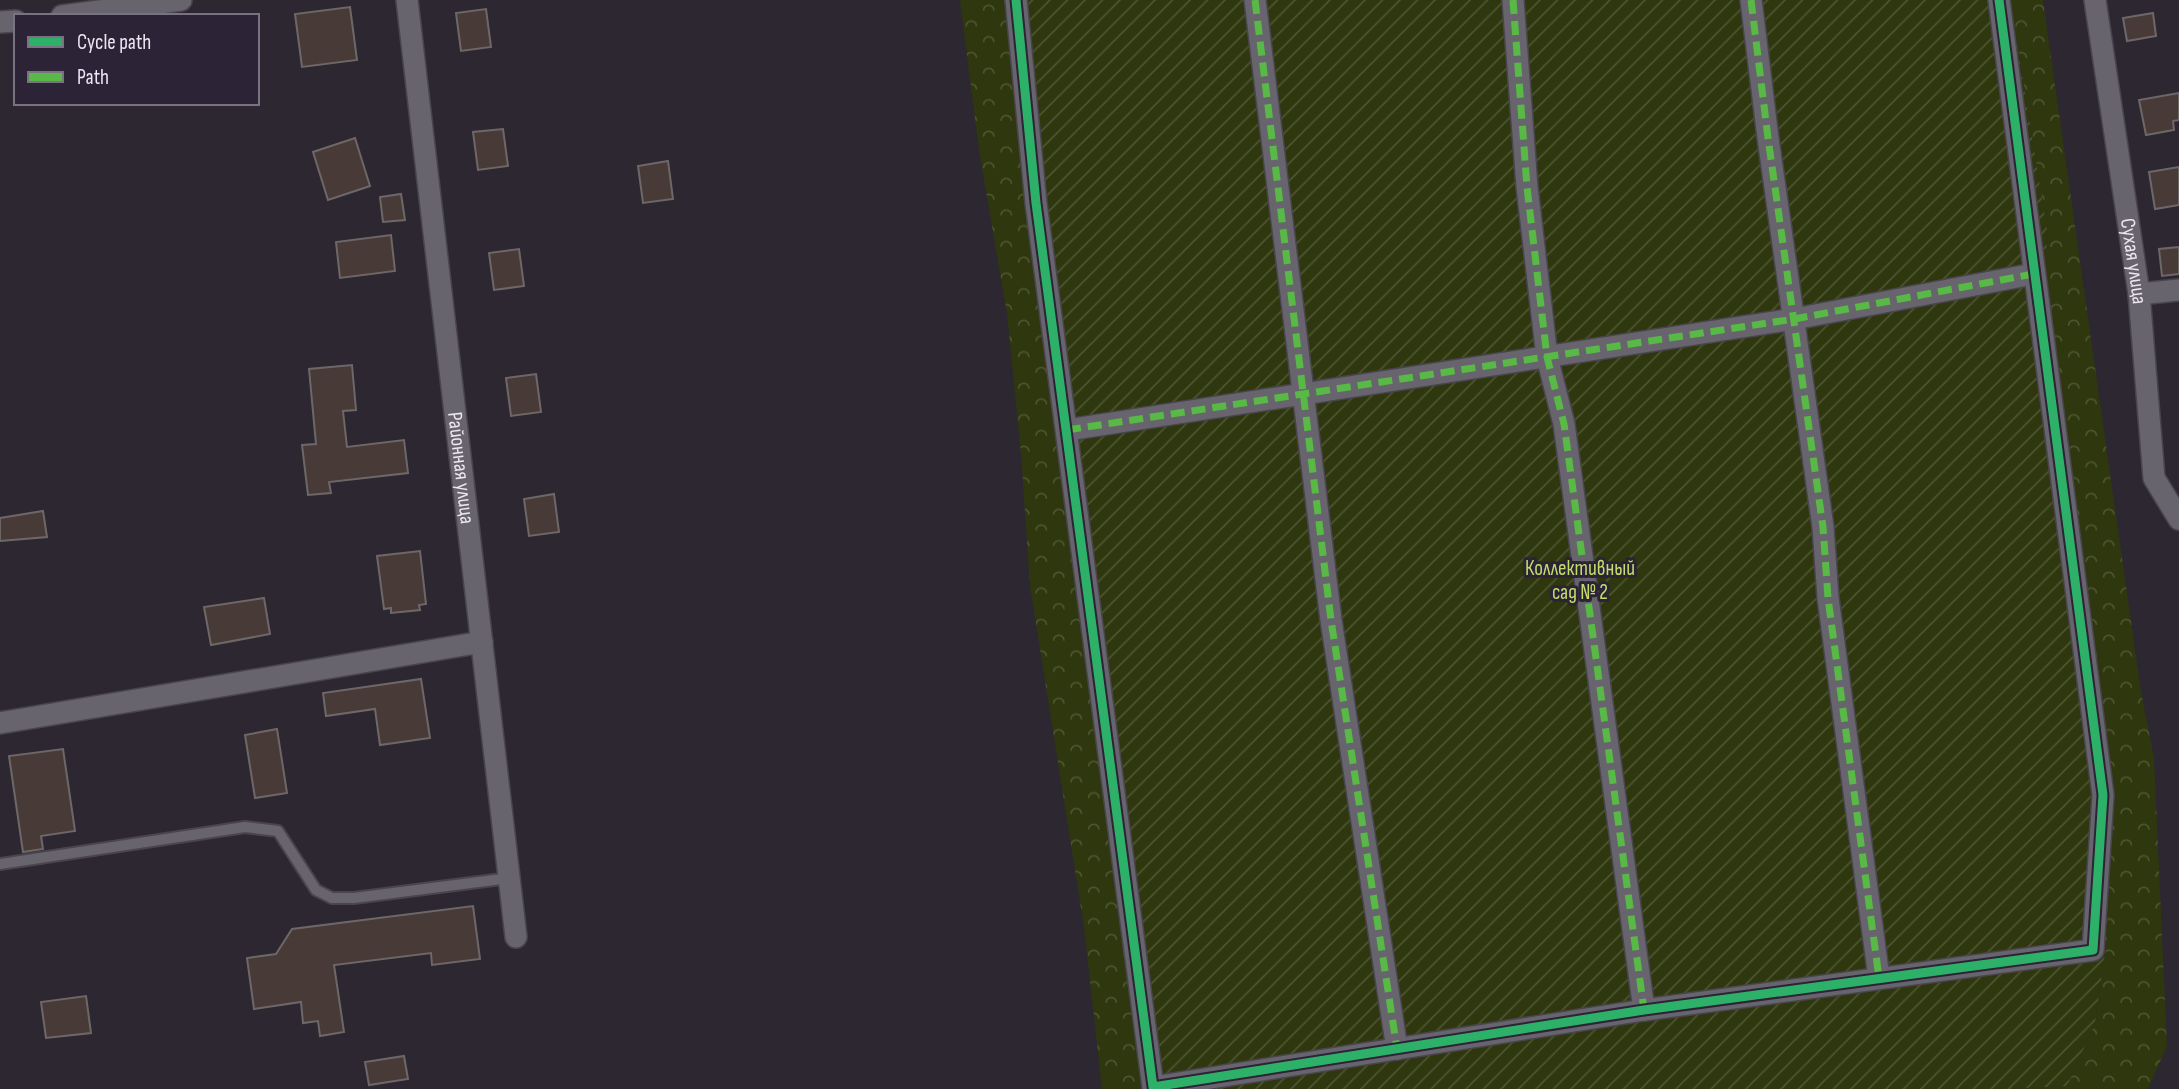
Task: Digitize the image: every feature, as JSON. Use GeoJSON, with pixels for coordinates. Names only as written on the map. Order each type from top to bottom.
{"type":"FeatureCollection","features":[{"type":"Feature","properties":{"kind":"street"},"geometry":{"type":"LineString","coordinates":[[72,14],[125,4],[181,0]]}},
{"type":"Feature","properties":{"kind":"street","name":"Районная улица"},"geometry":{"type":"LineString","coordinates":[[407,0],[516,937]]}},
{"type":"Feature","properties":{"kind":"street"},"geometry":{"type":"LineString","coordinates":[[1016,0],[1036,203],[1153,1087],[1644,1010],[2093,950],[2103,795],[1999,0]]}},
{"type":"Feature","properties":{"kind":"street"},"geometry":{"type":"LineString","coordinates":[[1255,0],[1333,634],[1397,1049]]}},
{"type":"Feature","properties":{"kind":"street"},"geometry":{"type":"LineString","coordinates":[[1514,0],[1527,187],[1546,356],[1564,424],[1644,1010]]}},
{"type":"Feature","properties":{"kind":"street"},"geometry":{"type":"LineString","coordinates":[[1751,0],[1823,527],[1828,598],[1879,978]]}},
{"type":"Feature","properties":{"kind":"street","name":"Сухая улица"},"geometry":{"type":"LineString","coordinates":[[2095,0],[2139,294],[2154,478],[2179,519]]}},
{"type":"Feature","properties":{"kind":"street"},"geometry":{"type":"LineString","coordinates":[[1067,430],[1305,396],[1794,319],[2034,274]]}},
{"type":"Feature","properties":{"kind":"street"},"geometry":{"type":"LineString","coordinates":[[2139,294],[2179,290]]}},
{"type":"Feature","properties":{"kind":"street"},"geometry":{"type":"LineString","coordinates":[[0,723],[482,642]]}},
{"type":"Feature","properties":{"kind":"lane"},"geometry":{"type":"LineString","coordinates":[[0,864],[244,827],[278,831],[316,890],[332,898],[354,898],[510,878]]}},
{"type":"Feature","properties":{"kind":"green space"},"geometry":{"type":"Polygon","coordinates":[[[960,0],[1007,0],[1142,1089],[1102,1089],[1084,927],[1030,586],[1021,454],[1007,314],[979,150],[960,0]]]}},
{"type":"Feature","properties":{"kind":"green space","name":"Коллективный сад № 2"},"geometry":{"type":"Polygon","coordinates":[[[1007,0],[2010,0],[2048,236],[2041,288],[2111,781],[2107,939],[2095,1023],[2067,1086],[2009,1089],[1142,1089],[1007,0]]]}},
{"type":"Feature","properties":{"kind":"green space"},"geometry":{"type":"Polygon","coordinates":[[[2010,0],[2043,0],[2141,692],[2154,758],[2167,1046],[2148,1089],[2009,1089],[2067,1086],[2095,1023],[2107,939],[2111,781],[2041,288],[2048,236],[2010,0]]]}},
{"type":"Feature","properties":{"kind":"building"},"geometry":{"type":"Polygon","coordinates":[[[350,7],[357,60],[302,67],[295,14],[350,7]]]}},
{"type":"Feature","properties":{"kind":"building"},"geometry":{"type":"Polygon","coordinates":[[[486,9],[491,47],[461,51],[456,13],[486,9]]]}},
{"type":"Feature","properties":{"kind":"building"},"geometry":{"type":"Polygon","coordinates":[[[2153,13],[2156,36],[2127,41],[2123,18],[2153,13]]]}},
{"type":"Feature","properties":{"kind":"building"},"geometry":{"type":"Polygon","coordinates":[[[2179,93],[2179,120],[2173,121],[2174,130],[2146,135],[2139,100],[2179,93]]]}},
{"type":"Feature","properties":{"kind":"building"},"geometry":{"type":"Polygon","coordinates":[[[503,129],[508,166],[478,170],[473,132],[503,129]]]}},
{"type":"Feature","properties":{"kind":"building"},"geometry":{"type":"Polygon","coordinates":[[[355,138],[370,186],[328,200],[313,152],[355,138]]]}},
{"type":"Feature","properties":{"kind":"building"},"geometry":{"type":"Polygon","coordinates":[[[668,161],[673,199],[643,203],[638,166],[668,161]]]}},
{"type":"Feature","properties":{"kind":"building"},"geometry":{"type":"Polygon","coordinates":[[[2179,167],[2179,205],[2155,209],[2149,172],[2179,167]]]}},
{"type":"Feature","properties":{"kind":"building"},"geometry":{"type":"Polygon","coordinates":[[[401,194],[405,220],[383,222],[380,197],[401,194]]]}},
{"type":"Feature","properties":{"kind":"building"},"geometry":{"type":"Polygon","coordinates":[[[391,235],[395,271],[340,278],[336,242],[391,235]]]}},
{"type":"Feature","properties":{"kind":"building"},"geometry":{"type":"Polygon","coordinates":[[[2179,247],[2179,274],[2162,276],[2159,249],[2179,247]]]}},
{"type":"Feature","properties":{"kind":"building"},"geometry":{"type":"Polygon","coordinates":[[[519,249],[524,286],[494,290],[489,253],[519,249]]]}},
{"type":"Feature","properties":{"kind":"building"},"geometry":{"type":"Polygon","coordinates":[[[352,365],[356,410],[343,411],[347,447],[404,440],[408,473],[329,482],[331,493],[308,495],[302,445],[316,444],[309,369],[352,365]]]}},
{"type":"Feature","properties":{"kind":"building"},"geometry":{"type":"Polygon","coordinates":[[[536,374],[541,412],[511,416],[506,378],[536,374]]]}},
{"type":"Feature","properties":{"kind":"building"},"geometry":{"type":"Polygon","coordinates":[[[554,494],[559,532],[529,536],[524,499],[554,494]]]}},
{"type":"Feature","properties":{"kind":"building"},"geometry":{"type":"Polygon","coordinates":[[[43,511],[47,537],[0,541],[0,518],[43,511]]]}},
{"type":"Feature","properties":{"kind":"building"},"geometry":{"type":"Polygon","coordinates":[[[420,551],[426,604],[419,605],[420,610],[391,613],[391,608],[384,609],[377,556],[420,551]]]}},
{"type":"Feature","properties":{"kind":"building"},"geometry":{"type":"Polygon","coordinates":[[[264,598],[270,634],[211,645],[204,607],[264,598]]]}},
{"type":"Feature","properties":{"kind":"building"},"geometry":{"type":"Polygon","coordinates":[[[421,679],[430,738],[380,745],[375,709],[326,716],[323,693],[421,679]]]}},
{"type":"Feature","properties":{"kind":"building"},"geometry":{"type":"Polygon","coordinates":[[[277,729],[287,793],[255,798],[245,735],[277,729]]]}},
{"type":"Feature","properties":{"kind":"building"},"geometry":{"type":"Polygon","coordinates":[[[63,749],[75,831],[41,836],[43,849],[23,852],[9,756],[63,749]]]}},
{"type":"Feature","properties":{"kind":"building"},"geometry":{"type":"Polygon","coordinates":[[[473,906],[480,959],[432,965],[431,953],[334,965],[344,1032],[320,1036],[318,1021],[303,1023],[301,1002],[254,1009],[247,958],[276,954],[292,929],[473,906]]]}},
{"type":"Feature","properties":{"kind":"building"},"geometry":{"type":"Polygon","coordinates":[[[86,996],[91,1033],[46,1038],[41,1002],[86,996]]]}},
{"type":"Feature","properties":{"kind":"building"},"geometry":{"type":"Polygon","coordinates":[[[404,1056],[408,1079],[369,1085],[365,1062],[404,1056]]]}},
{"type":"Feature","properties":{"kind":"marked path"},"geometry":{"type":"LineString","coordinates":[[1255,0],[1331,620],[1397,1049]]}},
{"type":"Feature","properties":{"kind":"marked path"},"geometry":{"type":"LineString","coordinates":[[1513,0],[1527,187],[1547,357],[1564,424],[1644,1010]]}},
{"type":"Feature","properties":{"kind":"marked path"},"geometry":{"type":"LineString","coordinates":[[1751,0],[1823,527],[1828,598],[1879,978]]}},
{"type":"Feature","properties":{"kind":"marked path"},"geometry":{"type":"LineString","coordinates":[[1067,430],[1794,319],[2033,274]]}},
{"type":"Feature","properties":{"kind":"cycle path"},"geometry":{"type":"LineString","coordinates":[[1016,0],[1036,203],[1153,1087],[1644,1010],[2093,950],[2103,795],[1999,0]]}}]}
